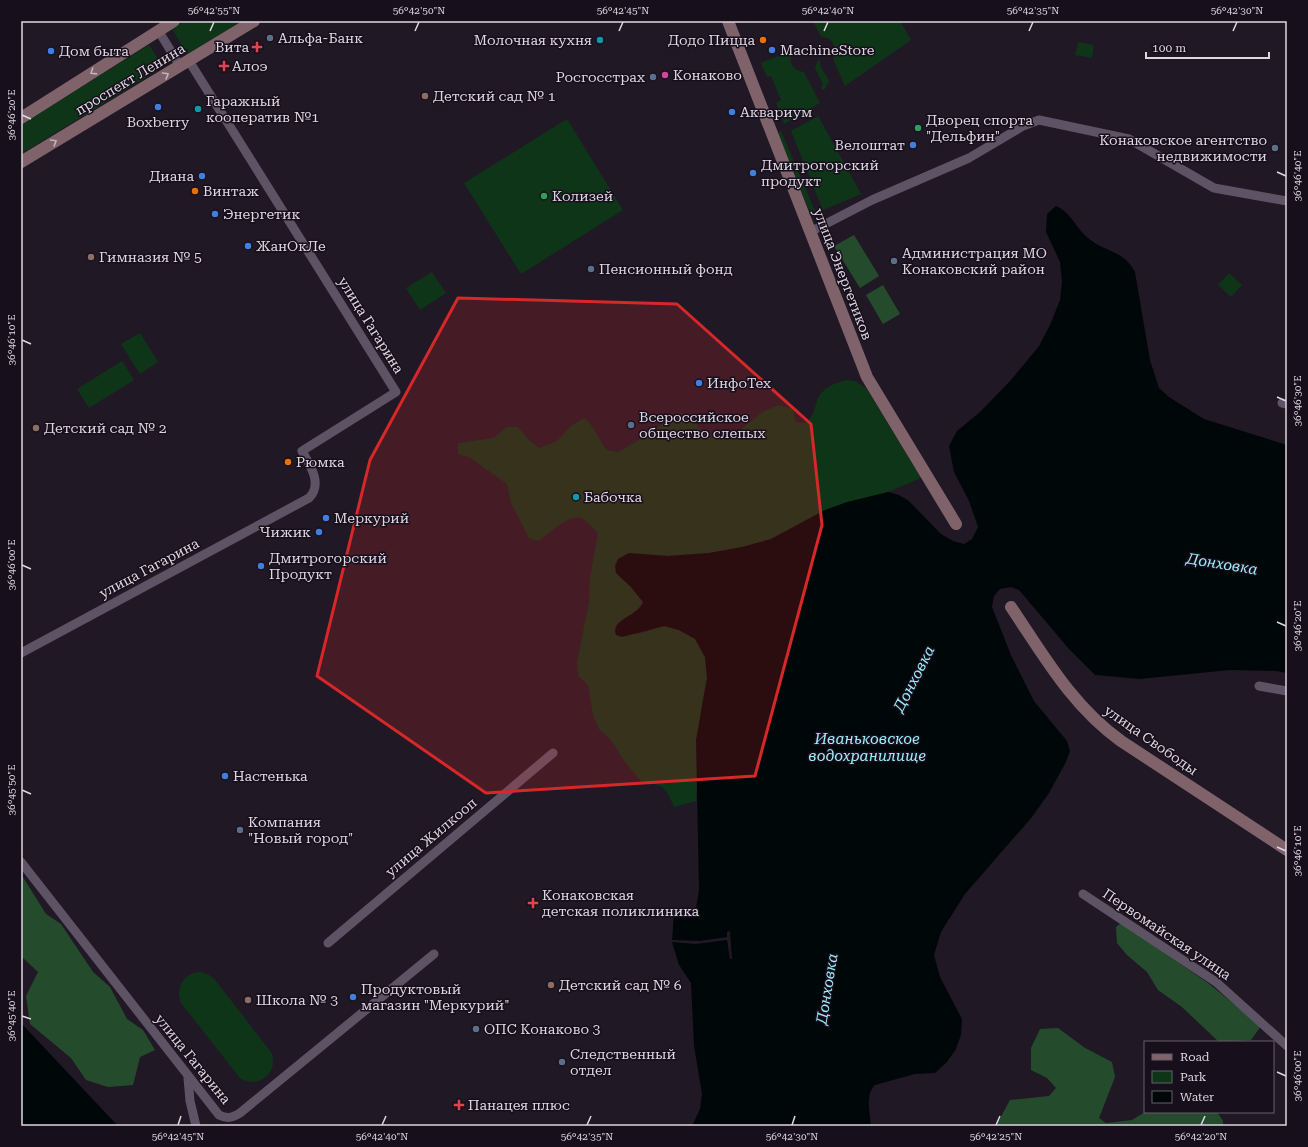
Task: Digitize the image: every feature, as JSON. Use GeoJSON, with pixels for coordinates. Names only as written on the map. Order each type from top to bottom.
{"type":"FeatureCollection","features":[{"type":"Feature","properties":{"kind":"main road","name":"проспект Ленина"},"geometry":{"type":"LineString","coordinates":[[21,118],[174,21]]}},
{"type":"Feature","properties":{"kind":"main road","name":"проспект Ленина"},"geometry":{"type":"LineString","coordinates":[[21,162],[254,21]]}},
{"type":"Feature","properties":{"kind":"main road","name":"улица Энергетиков"},"geometry":{"type":"LineString","coordinates":[[728,21],[812,231],[867,377],[956,524]]}},
{"type":"Feature","properties":{"kind":"main road","name":"улица Свободы"},"geometry":{"type":"LineString","coordinates":[[1011,607],[1065,687],[1097,722],[1121,741],[1287,850]]}},
{"type":"Feature","properties":{"kind":"street"},"geometry":{"type":"LineString","coordinates":[[158,30],[185,63]]}},
{"type":"Feature","properties":{"kind":"street","name":"улица Гагарина"},"geometry":{"type":"LineString","coordinates":[[21,653],[309,498],[315,492],[316,484],[313,472],[302,451],[396,392],[185,63]]}},
{"type":"Feature","properties":{"kind":"street"},"geometry":{"type":"LineString","coordinates":[[812,231],[872,200],[969,158],[1023,126],[1039,120],[1129,139],[1214,188],[1287,202]]}},
{"type":"Feature","properties":{"kind":"street"},"geometry":{"type":"LineString","coordinates":[[1259,686],[1287,691]]}},
{"type":"Feature","properties":{"kind":"street","name":"улица Жилкооп"},"geometry":{"type":"LineString","coordinates":[[328,943],[553,753]]}},
{"type":"Feature","properties":{"kind":"street","name":"улица Гагарина"},"geometry":{"type":"LineString","coordinates":[[21,862],[188,1078],[219,1115],[225,1118],[232,1118],[434,954]]}},
{"type":"Feature","properties":{"kind":"street","name":"Первомайская улица"},"geometry":{"type":"LineString","coordinates":[[1083,894],[1216,982],[1287,1046]]}},
{"type":"Feature","properties":{"kind":"street"},"geometry":{"type":"LineString","coordinates":[[188,1078],[190,1101],[196,1126]]}},
{"type":"Feature","properties":{"kind":"highlighted area"},"geometry":{"type":"Polygon","coordinates":[[[458,298],[677,304],[811,424],[822,525],[755,776],[486,793],[317,676],[370,460],[458,298]]]}},
{"type":"Feature","properties":{"kind":"green space"},"geometry":{"type":"Polygon","coordinates":[[[185,21],[242,21],[187,54],[172,29],[185,21]]]}},
{"type":"Feature","properties":{"kind":"green space"},"geometry":{"type":"Polygon","coordinates":[[[813,21],[900,21],[911,40],[845,86],[833,59],[835,47],[829,39],[821,37],[813,21]]]}},
{"type":"Feature","properties":{"kind":"green space"},"geometry":{"type":"Polygon","coordinates":[[[1078,42],[1094,45],[1092,58],[1075,55],[1078,42]]]}},
{"type":"Feature","properties":{"kind":"green space"},"geometry":{"type":"Polygon","coordinates":[[[149,45],[163,67],[21,154],[21,124],[149,45]]]}},
{"type":"Feature","properties":{"kind":"green space"},"geometry":{"type":"Polygon","coordinates":[[[786,53],[791,55],[793,67],[804,72],[820,103],[784,124],[776,103],[781,100],[771,76],[767,77],[761,63],[786,53]]]}},
{"type":"Feature","properties":{"kind":"green space"},"geometry":{"type":"Polygon","coordinates":[[[820,59],[820,65],[829,81],[825,89],[822,90],[821,87],[823,84],[815,68],[820,59]]]}},
{"type":"Feature","properties":{"kind":"green space"},"geometry":{"type":"Polygon","coordinates":[[[818,116],[861,194],[823,210],[791,131],[818,116]]]}},
{"type":"Feature","properties":{"kind":"green space","name":"Колизей"},"geometry":{"type":"Polygon","coordinates":[[[567,119],[623,210],[521,274],[464,183],[567,119]]]}},
{"type":"Feature","properties":{"kind":"green space"},"geometry":{"type":"Polygon","coordinates":[[[781,131],[815,211],[809,210],[777,134],[781,131]]]}},
{"type":"Feature","properties":{"kind":"green space"},"geometry":{"type":"Polygon","coordinates":[[[854,235],[879,276],[860,288],[834,246],[854,235]]]}},
{"type":"Feature","properties":{"kind":"green space"},"geometry":{"type":"Polygon","coordinates":[[[432,272],[446,293],[420,310],[406,288],[432,272]]]}},
{"type":"Feature","properties":{"kind":"green space"},"geometry":{"type":"Polygon","coordinates":[[[1229,273],[1242,285],[1231,297],[1218,285],[1229,273]]]}},
{"type":"Feature","properties":{"kind":"green space"},"geometry":{"type":"Polygon","coordinates":[[[883,285],[900,314],[883,324],[866,295],[883,285]]]}},
{"type":"Feature","properties":{"kind":"green space"},"geometry":{"type":"Polygon","coordinates":[[[140,333],[158,362],[140,374],[121,344],[140,333]]]}},
{"type":"Feature","properties":{"kind":"green space"},"geometry":{"type":"Polygon","coordinates":[[[122,361],[134,380],[89,408],[77,389],[122,361]]]}},
{"type":"Feature","properties":{"kind":"green space"},"geometry":{"type":"Polygon","coordinates":[[[847,380],[855,381],[867,389],[921,478],[888,492],[825,510],[771,539],[742,547],[709,553],[668,556],[649,555],[616,573],[631,587],[643,602],[637,610],[616,625],[638,634],[664,626],[679,630],[695,639],[705,657],[707,678],[702,703],[696,801],[674,807],[669,795],[663,788],[655,784],[642,783],[625,762],[611,740],[599,729],[593,715],[588,685],[578,676],[577,662],[589,602],[590,577],[598,533],[583,519],[576,518],[559,525],[539,541],[529,538],[511,503],[507,484],[469,457],[458,454],[458,443],[494,438],[506,427],[518,427],[529,440],[539,448],[557,441],[572,425],[584,418],[594,429],[607,450],[618,452],[644,437],[672,417],[683,414],[694,421],[704,434],[713,438],[731,437],[764,411],[779,405],[793,409],[795,422],[806,423],[812,415],[819,396],[825,389],[847,380]]]}},
{"type":"Feature","properties":{"kind":"green space"},"geometry":{"type":"Polygon","coordinates":[[[21,874],[46,914],[61,924],[93,972],[110,987],[127,1019],[143,1030],[155,1050],[140,1057],[133,1085],[108,1087],[86,1080],[71,1058],[30,1024],[26,996],[38,972],[21,956],[21,874]]]}},
{"type":"Feature","properties":{"kind":"green space"},"geometry":{"type":"Polygon","coordinates":[[[1121,923],[1208,983],[1261,1026],[1251,1040],[1218,1041],[1182,1007],[1158,990],[1147,972],[1127,955],[1117,943],[1116,927],[1121,923]]]}},
{"type":"Feature","properties":{"kind":"green space"},"geometry":{"type":"Polygon","coordinates":[[[201,972],[209,975],[215,980],[271,1052],[273,1059],[272,1066],[266,1077],[254,1082],[240,1078],[181,1003],[179,992],[182,982],[190,975],[201,972]]]}},
{"type":"Feature","properties":{"kind":"green space"},"geometry":{"type":"Polygon","coordinates":[[[1058,1028],[1085,1048],[1112,1062],[1115,1077],[1099,1118],[1106,1123],[1132,1120],[1144,1113],[1218,1113],[1223,1121],[1223,1126],[996,1126],[1010,1100],[1049,1096],[1056,1088],[1047,1078],[1031,1070],[1031,1048],[1040,1029],[1058,1028]]]}},
{"type":"Feature","properties":{"kind":"water","name":"Иваньковское водохранилище"},"geometry":{"type":"Polygon","coordinates":[[[1056,206],[1066,212],[1088,238],[1094,243],[1120,255],[1135,272],[1150,360],[1159,388],[1169,397],[1204,419],[1287,445],[1287,673],[1276,671],[1230,670],[1140,679],[1095,675],[1069,649],[1019,590],[1011,587],[1000,589],[994,596],[992,607],[1011,655],[1034,701],[1067,741],[1070,751],[1066,762],[1049,793],[1032,817],[965,894],[941,932],[934,955],[940,977],[962,1019],[961,1035],[956,1049],[947,1062],[935,1073],[915,1074],[875,1085],[869,1099],[871,1126],[692,1126],[700,1109],[702,1094],[694,1046],[691,983],[679,965],[672,942],[674,912],[696,908],[699,891],[696,740],[707,678],[705,657],[695,639],[679,630],[664,626],[622,637],[616,635],[615,630],[617,625],[636,611],[643,602],[631,587],[616,573],[615,566],[618,559],[629,553],[668,556],[709,553],[742,547],[771,539],[825,510],[847,502],[888,492],[899,495],[909,501],[941,534],[953,541],[964,544],[972,539],[978,527],[969,501],[954,472],[949,446],[957,431],[979,413],[1011,380],[1039,346],[1050,325],[1060,300],[1062,282],[1060,262],[1046,232],[1047,214],[1056,206]]]}},
{"type":"Feature","properties":{"kind":"water"},"geometry":{"type":"Polygon","coordinates":[[[21,1023],[118,1126],[21,1126],[21,1023]]]}},
{"type":"Feature","properties":{"kind":"pier"},"geometry":{"type":"Polygon","coordinates":[[[730,931],[732,959],[730,959],[727,940],[696,944],[672,942],[672,940],[700,941],[727,937],[727,932],[730,931]]]}},
{"type":"Feature","properties":{"kind":"place","name":"Альфа-Банк"},"geometry":{"type":"Point","coordinates":[270,38]}},
{"type":"Feature","properties":{"kind":"place","name":"Молочная кухня"},"geometry":{"type":"Point","coordinates":[600,40]}},
{"type":"Feature","properties":{"kind":"place","name":"Додо Пицца"},"geometry":{"type":"Point","coordinates":[763,40]}},
{"type":"Feature","properties":{"kind":"place","name":"Вита"},"geometry":{"type":"Point","coordinates":[257,47]}},
{"type":"Feature","properties":{"kind":"place","name":"MachineStore"},"geometry":{"type":"Point","coordinates":[772,50]}},
{"type":"Feature","properties":{"kind":"place","name":"Дом быта"},"geometry":{"type":"Point","coordinates":[51,51]}},
{"type":"Feature","properties":{"kind":"place","name":"Алоэ"},"geometry":{"type":"Point","coordinates":[224,66]}},
{"type":"Feature","properties":{"kind":"place","name":"Конаково"},"geometry":{"type":"Point","coordinates":[665,75]}},
{"type":"Feature","properties":{"kind":"place","name":"Росгосстрах"},"geometry":{"type":"Point","coordinates":[653,77]}},
{"type":"Feature","properties":{"kind":"place","name":"Детский сад № 1"},"geometry":{"type":"Point","coordinates":[425,96]}},
{"type":"Feature","properties":{"kind":"place","name":"Boxberry"},"geometry":{"type":"Point","coordinates":[158,107]}},
{"type":"Feature","properties":{"kind":"place","name":"Гаражный кооператив №1"},"geometry":{"type":"Point","coordinates":[198,109]}},
{"type":"Feature","properties":{"kind":"place","name":"Аквариум"},"geometry":{"type":"Point","coordinates":[732,112]}},
{"type":"Feature","properties":{"kind":"place","name":"Дворец спорта \"Дельфин\""},"geometry":{"type":"Point","coordinates":[918,128]}},
{"type":"Feature","properties":{"kind":"place","name":"Велоштат"},"geometry":{"type":"Point","coordinates":[913,145]}},
{"type":"Feature","properties":{"kind":"place","name":"Конаковское агентство недвижимости"},"geometry":{"type":"Point","coordinates":[1275,148]}},
{"type":"Feature","properties":{"kind":"place","name":"Дмитрогорский продукт"},"geometry":{"type":"Point","coordinates":[753,173]}},
{"type":"Feature","properties":{"kind":"place","name":"Диана"},"geometry":{"type":"Point","coordinates":[202,176]}},
{"type":"Feature","properties":{"kind":"place","name":"Винтаж"},"geometry":{"type":"Point","coordinates":[195,191]}},
{"type":"Feature","properties":{"kind":"place","name":"Колизей"},"geometry":{"type":"Point","coordinates":[544,196]}},
{"type":"Feature","properties":{"kind":"place","name":"Энергетик"},"geometry":{"type":"Point","coordinates":[215,214]}},
{"type":"Feature","properties":{"kind":"place","name":"ЖанОкЛе"},"geometry":{"type":"Point","coordinates":[248,246]}},
{"type":"Feature","properties":{"kind":"place","name":"Гимназия № 5"},"geometry":{"type":"Point","coordinates":[91,257]}},
{"type":"Feature","properties":{"kind":"place","name":"Администрация МО Конаковский район"},"geometry":{"type":"Point","coordinates":[894,261]}},
{"type":"Feature","properties":{"kind":"place","name":"Пенсионный фонд"},"geometry":{"type":"Point","coordinates":[591,269]}},
{"type":"Feature","properties":{"kind":"place","name":"ИнфоТех"},"geometry":{"type":"Point","coordinates":[699,383]}},
{"type":"Feature","properties":{"kind":"place","name":"Всероссийское общество слепых"},"geometry":{"type":"Point","coordinates":[631,425]}},
{"type":"Feature","properties":{"kind":"place","name":"Детский сад № 2"},"geometry":{"type":"Point","coordinates":[36,428]}},
{"type":"Feature","properties":{"kind":"place","name":"Рюмка"},"geometry":{"type":"Point","coordinates":[288,462]}},
{"type":"Feature","properties":{"kind":"place","name":"Бабочка"},"geometry":{"type":"Point","coordinates":[576,497]}},
{"type":"Feature","properties":{"kind":"place","name":"Меркурий"},"geometry":{"type":"Point","coordinates":[326,518]}},
{"type":"Feature","properties":{"kind":"place","name":"Чижик"},"geometry":{"type":"Point","coordinates":[319,532]}},
{"type":"Feature","properties":{"kind":"place","name":"Дмитрогорский Продукт"},"geometry":{"type":"Point","coordinates":[261,566]}},
{"type":"Feature","properties":{"kind":"place","name":"Настенька"},"geometry":{"type":"Point","coordinates":[225,776]}},
{"type":"Feature","properties":{"kind":"place","name":"Компания \"Новый город\""},"geometry":{"type":"Point","coordinates":[240,830]}},
{"type":"Feature","properties":{"kind":"place","name":"Конаковская детская поликлиника"},"geometry":{"type":"Point","coordinates":[533,903]}},
{"type":"Feature","properties":{"kind":"place","name":"Детский сад № 6"},"geometry":{"type":"Point","coordinates":[551,985]}},
{"type":"Feature","properties":{"kind":"place","name":"Продуктовый магазин \"Меркурий\""},"geometry":{"type":"Point","coordinates":[353,997]}},
{"type":"Feature","properties":{"kind":"place","name":"Школа № 3"},"geometry":{"type":"Point","coordinates":[248,1000]}},
{"type":"Feature","properties":{"kind":"place","name":"ОПС Конаково 3"},"geometry":{"type":"Point","coordinates":[476,1029]}},
{"type":"Feature","properties":{"kind":"place","name":"Следственный отдел"},"geometry":{"type":"Point","coordinates":[562,1062]}},
{"type":"Feature","properties":{"kind":"place","name":"Панацея плюс"},"geometry":{"type":"Point","coordinates":[459,1105]}},
{"type":"Feature","properties":{"kind":"water label","name":"Донховка"},"geometry":{"type":"Point","coordinates":[1222,564]}},
{"type":"Feature","properties":{"kind":"water label","name":"Донховка"},"geometry":{"type":"Point","coordinates":[914,679]}},
{"type":"Feature","properties":{"kind":"water label","name":"Донховка"},"geometry":{"type":"Point","coordinates":[827,989]}}]}
